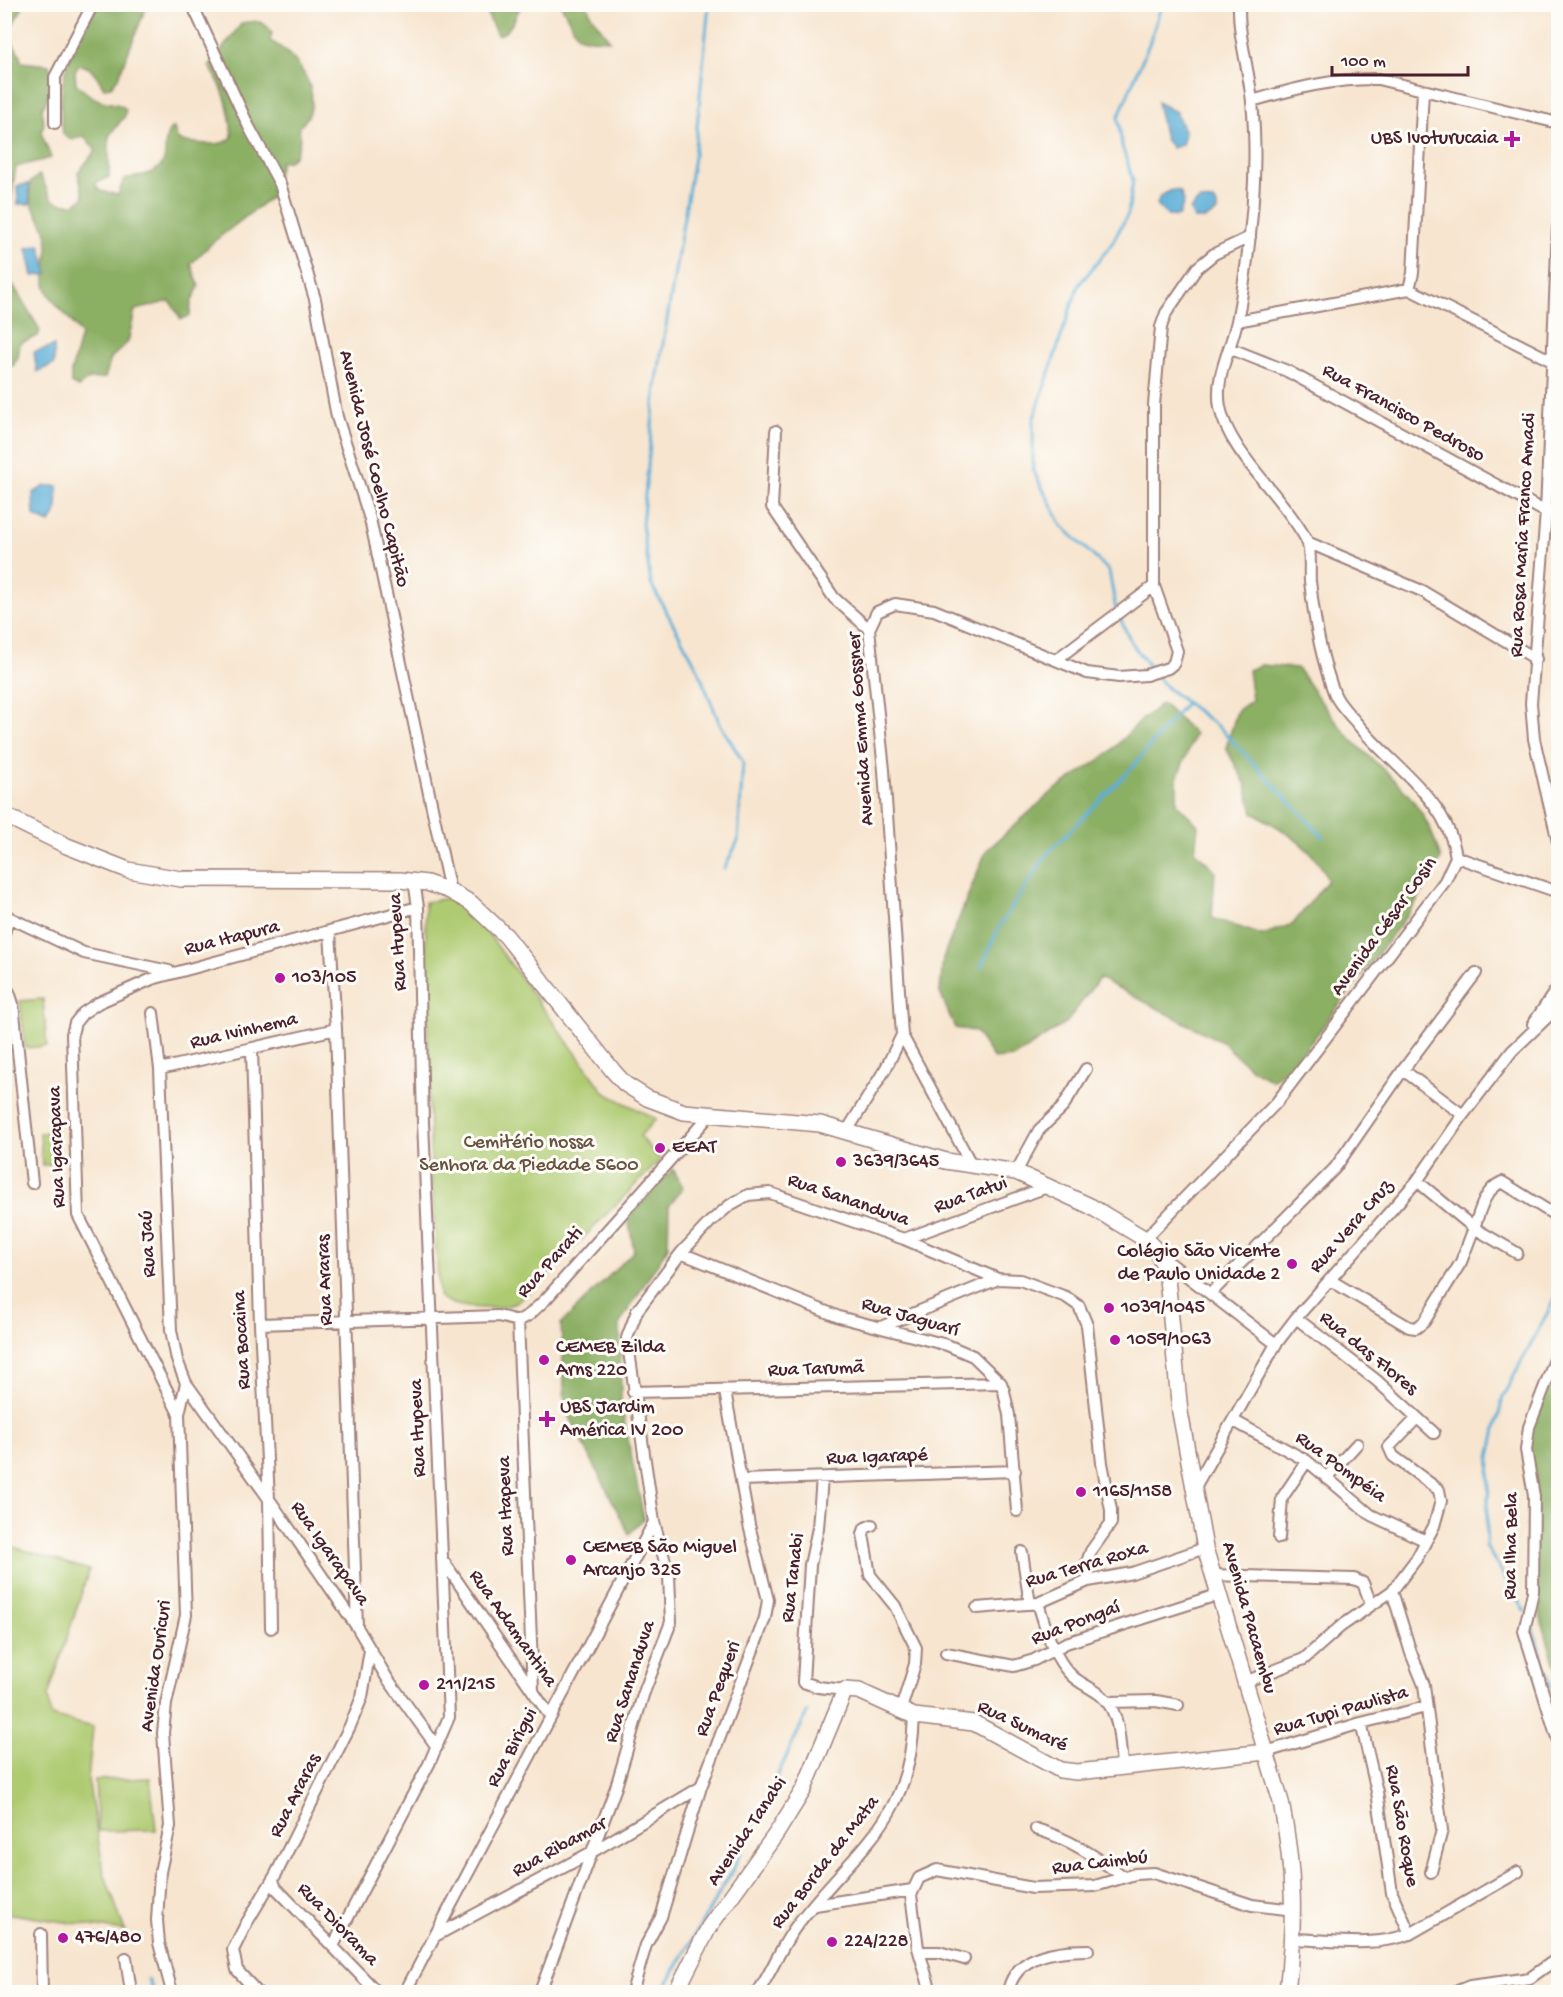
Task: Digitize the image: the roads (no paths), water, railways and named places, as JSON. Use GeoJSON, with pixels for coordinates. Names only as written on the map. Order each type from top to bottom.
{"type":"FeatureCollection","features":[{"type":"Feature","properties":{"kind":"main road"},"geometry":{"type":"LineString","coordinates":[[4,814],[67,846],[129,870],[181,879],[414,881],[450,891],[471,903],[506,936],[625,1084],[647,1098],[675,1108],[710,1114],[809,1123],[847,1131],[946,1161],[1016,1172],[1090,1206],[1145,1239],[1159,1255]]}},
{"type":"Feature","properties":{"kind":"main road","name":"Avenida Pacaembu"},"geometry":{"type":"LineString","coordinates":[[1159,1255],[1167,1278],[1180,1412],[1204,1548],[1281,1802],[1291,1850],[1294,1910],[1287,1992]]}},
{"type":"Feature","properties":{"kind":"main road","name":"Rua Sumaré"},"geometry":{"type":"LineString","coordinates":[[845,1690],[859,1691],[907,1714],[974,1723],[1060,1770],[1077,1773],[1266,1752]]}},
{"type":"Feature","properties":{"kind":"main road","name":"Avenida Tanabi"},"geometry":{"type":"LineString","coordinates":[[676,1992],[709,1927],[776,1834],[804,1789],[845,1690]]}},
{"type":"Feature","properties":{"kind":"street"},"geometry":{"type":"LineString","coordinates":[[55,123],[55,77],[93,4]]}},
{"type":"Feature","properties":{"kind":"street","name":"Avenida José Coelho Capitão"},"geometry":{"type":"LineString","coordinates":[[192,4],[249,127],[280,184],[315,298],[337,417],[370,519],[450,891]]}},
{"type":"Feature","properties":{"kind":"street"},"geometry":{"type":"LineString","coordinates":[[1239,4],[1239,19],[1252,101],[1254,141],[1250,237]]}},
{"type":"Feature","properties":{"kind":"street"},"geometry":{"type":"LineString","coordinates":[[1252,101],[1317,84],[1355,78],[1378,79],[1558,123]]}},
{"type":"Feature","properties":{"kind":"street"},"geometry":{"type":"LineString","coordinates":[[1409,289],[1413,273],[1423,91]]}},
{"type":"Feature","properties":{"kind":"street","name":"Rua Rosa Maria Franco Amadi"},"geometry":{"type":"LineString","coordinates":[[1558,227],[1556,330],[1552,361],[1546,512],[1532,704],[1534,739],[1558,842]]}},
{"type":"Feature","properties":{"kind":"street","name":"Avenida César Cosin"},"geometry":{"type":"LineString","coordinates":[[1145,1239],[1284,1094],[1445,881],[1456,857],[1447,824],[1437,809],[1366,736],[1337,698],[1324,665],[1310,582],[1307,542],[1282,501],[1235,442],[1226,427],[1220,407],[1218,387],[1237,321],[1250,237]]}},
{"type":"Feature","properties":{"kind":"street","name":"Avenida Emma Gossner"},"geometry":{"type":"LineString","coordinates":[[971,1164],[902,1035],[884,770],[869,629],[877,612],[895,604],[934,610],[1087,673],[1119,677],[1146,675],[1168,668],[1174,663],[1177,651],[1154,586],[1154,405],[1161,327],[1170,306],[1197,268],[1214,254],[1250,237]]}},
{"type":"Feature","properties":{"kind":"street"},"geometry":{"type":"LineString","coordinates":[[1237,321],[1409,289],[1552,361]]}},
{"type":"Feature","properties":{"kind":"street","name":"Rua Francisco Pedroso"},"geometry":{"type":"LineString","coordinates":[[1229,348],[1287,371],[1546,512],[1558,512]]}},
{"type":"Feature","properties":{"kind":"street"},"geometry":{"type":"LineString","coordinates":[[776,431],[772,507],[834,598],[869,629]]}},
{"type":"Feature","properties":{"kind":"street"},"geometry":{"type":"LineString","coordinates":[[1307,542],[1422,591],[1536,659]]}},
{"type":"Feature","properties":{"kind":"street"},"geometry":{"type":"LineString","coordinates":[[1057,659],[1154,586]]}},
{"type":"Feature","properties":{"kind":"street"},"geometry":{"type":"LineString","coordinates":[[1456,857],[1558,892]]}},
{"type":"Feature","properties":{"kind":"street","name":"Rua Itupeva"},"geometry":{"type":"LineString","coordinates":[[333,1946],[437,1747],[449,1717],[423,1122],[418,907],[414,881]]}},
{"type":"Feature","properties":{"kind":"street","name":"Rua Itapura"},"geometry":{"type":"LineString","coordinates":[[72,1034],[75,1023],[83,1013],[98,1003],[173,972],[418,907]]}},
{"type":"Feature","properties":{"kind":"street"},"geometry":{"type":"LineString","coordinates":[[4,933],[7,916],[84,953],[173,972]]}},
{"type":"Feature","properties":{"kind":"street","name":"Rua Araras"},"geometry":{"type":"LineString","coordinates":[[330,932],[336,1029],[357,1627]]}},
{"type":"Feature","properties":{"kind":"street"},"geometry":{"type":"LineString","coordinates":[[1211,1293],[1310,1190],[1335,1168],[1403,1070],[1476,973]]}},
{"type":"Feature","properties":{"kind":"street"},"geometry":{"type":"LineString","coordinates":[[1525,1037],[1558,987]]}},
{"type":"Feature","properties":{"kind":"street"},"geometry":{"type":"LineString","coordinates":[[4,990],[9,992],[13,1004],[32,1183]]}},
{"type":"Feature","properties":{"kind":"street","name":"Rua Vera Cruz"},"geometry":{"type":"LineString","coordinates":[[1195,1487],[1276,1344],[1296,1318],[1417,1181],[1462,1115],[1525,1037],[1558,1007]]}},
{"type":"Feature","properties":{"kind":"street","name":"Rua Jaú"},"geometry":{"type":"LineString","coordinates":[[153,1013],[160,1069],[171,1329],[177,1360],[186,1383]]}},
{"type":"Feature","properties":{"kind":"street","name":"Rua Ivinhema"},"geometry":{"type":"LineString","coordinates":[[160,1069],[336,1029]]}},
{"type":"Feature","properties":{"kind":"street","name":"Rua Igarapava"},"geometry":{"type":"LineString","coordinates":[[72,1034],[78,1215],[179,1414]]}},
{"type":"Feature","properties":{"kind":"street","name":"Avenida Emma Gossner"},"geometry":{"type":"LineString","coordinates":[[847,1131],[886,1068],[902,1035]]}},
{"type":"Feature","properties":{"kind":"street","name":"Rua Bocaina"},"geometry":{"type":"LineString","coordinates":[[252,1049],[260,1324],[269,1499],[271,1628]]}},
{"type":"Feature","properties":{"kind":"street"},"geometry":{"type":"LineString","coordinates":[[1016,1172],[1039,1131],[1062,1108],[1086,1070]]}},
{"type":"Feature","properties":{"kind":"street"},"geometry":{"type":"LineString","coordinates":[[1403,1070],[1462,1115]]}},
{"type":"Feature","properties":{"kind":"street","name":"Rua Parati"},"geometry":{"type":"LineString","coordinates":[[260,1324],[346,1323],[498,1316],[518,1322],[546,1299],[710,1114]]}},
{"type":"Feature","properties":{"kind":"street"},"geometry":{"type":"LineString","coordinates":[[1417,1181],[1474,1228],[1517,1253]]}},
{"type":"Feature","properties":{"kind":"street"},"geometry":{"type":"LineString","coordinates":[[1330,1280],[1409,1327],[1416,1328],[1424,1322],[1461,1262],[1486,1195],[1493,1186],[1502,1182],[1557,1213]]}},
{"type":"Feature","properties":{"kind":"street","name":"Rua Tatui"},"geometry":{"type":"LineString","coordinates":[[904,1239],[1050,1186]]}},
{"type":"Feature","properties":{"kind":"street","name":"Rua Sananduva"},"geometry":{"type":"LineString","coordinates":[[540,1992],[616,1787],[643,1695],[671,1622],[669,1576],[654,1522],[633,1392],[627,1338],[637,1311],[681,1253],[730,1205],[748,1195],[770,1193],[904,1239],[998,1279],[1020,1280],[1066,1297],[1079,1306],[1087,1325],[1102,1463],[1111,1510],[1111,1523],[1091,1551],[1087,1562],[1088,1581]]}},
{"type":"Feature","properties":{"kind":"street","name":"Rua Jaguarí"},"geometry":{"type":"LineString","coordinates":[[681,1253],[839,1317],[947,1345],[973,1356],[1001,1383]]}},
{"type":"Feature","properties":{"kind":"street"},"geometry":{"type":"LineString","coordinates":[[1159,1255],[1276,1344]]}},
{"type":"Feature","properties":{"kind":"street"},"geometry":{"type":"LineString","coordinates":[[881,1327],[998,1279]]}},
{"type":"Feature","properties":{"kind":"street","name":"Rua das Flores"},"geometry":{"type":"LineString","coordinates":[[1296,1318],[1376,1380],[1434,1433]]}},
{"type":"Feature","properties":{"kind":"street","name":"Rua Itapeva"},"geometry":{"type":"LineString","coordinates":[[518,1322],[533,1690]]}},
{"type":"Feature","properties":{"kind":"street","name":"Rua Ilha Bela"},"geometry":{"type":"LineString","coordinates":[[1558,1352],[1528,1427],[1526,1450],[1534,1496],[1533,1592],[1524,1632],[1558,1741]]}},
{"type":"Feature","properties":{"kind":"street"},"geometry":{"type":"LineString","coordinates":[[179,1414],[186,1383]]}},
{"type":"Feature","properties":{"kind":"street","name":"Rua Igarapava"},"geometry":{"type":"LineString","coordinates":[[186,1383],[269,1499],[437,1747]]}},
{"type":"Feature","properties":{"kind":"street"},"geometry":{"type":"LineString","coordinates":[[1001,1383],[1009,1415],[1017,1511]]}},
{"type":"Feature","properties":{"kind":"street","name":"Rua Tarumã"},"geometry":{"type":"LineString","coordinates":[[633,1392],[679,1389],[725,1390],[1001,1383]]}},
{"type":"Feature","properties":{"kind":"street","name":"Rua Pequeri"},"geometry":{"type":"LineString","coordinates":[[632,1992],[646,1945],[661,1917],[701,1787],[765,1618],[768,1600],[741,1480],[725,1390]]}},
{"type":"Feature","properties":{"kind":"street","name":"Avenida Ouricuri"},"geometry":{"type":"LineString","coordinates":[[172,1992],[166,1975],[157,1920],[160,1872],[170,1826],[163,1733],[166,1704],[186,1615],[179,1414]]}},
{"type":"Feature","properties":{"kind":"street"},"geometry":{"type":"LineString","coordinates":[[1245,1682],[1304,1659],[1340,1627],[1392,1591],[1426,1541],[1439,1512],[1440,1490],[1393,1456],[1389,1447],[1417,1418]]}},
{"type":"Feature","properties":{"kind":"street","name":"Rua Pompéia"},"geometry":{"type":"LineString","coordinates":[[1234,1421],[1307,1461],[1371,1515],[1426,1541]]}},
{"type":"Feature","properties":{"kind":"street"},"geometry":{"type":"LineString","coordinates":[[1326,1478],[1357,1444]]}},
{"type":"Feature","properties":{"kind":"street"},"geometry":{"type":"LineString","coordinates":[[1279,1538],[1282,1498],[1307,1461]]}},
{"type":"Feature","properties":{"kind":"street","name":"Rua Igarapé"},"geometry":{"type":"LineString","coordinates":[[741,1480],[1015,1471]]}},
{"type":"Feature","properties":{"kind":"street","name":"Rua Tanabi"},"geometry":{"type":"LineString","coordinates":[[803,1682],[810,1565],[818,1528],[822,1478]]}},
{"type":"Feature","properties":{"kind":"street","name":"Rua Birigui"},"geometry":{"type":"LineString","coordinates":[[405,1992],[654,1522]]}},
{"type":"Feature","properties":{"kind":"street","name":"Rua Borda da Mata"},"geometry":{"type":"LineString","coordinates":[[762,1992],[796,1926],[866,1847],[891,1813],[903,1786],[910,1759],[907,1714],[916,1648],[895,1606],[870,1575],[863,1534],[866,1528],[872,1525]]}},
{"type":"Feature","properties":{"kind":"street","name":"Rua Terra Roxa"},"geometry":{"type":"LineString","coordinates":[[977,1608],[1034,1604],[1088,1581],[1132,1573],[1204,1548]]}},
{"type":"Feature","properties":{"kind":"street"},"geometry":{"type":"LineString","coordinates":[[1022,1552],[1034,1604],[1053,1649],[1070,1673],[1108,1702],[1115,1717],[1124,1769]]}},
{"type":"Feature","properties":{"kind":"street","name":"Rua Adamantina"},"geometry":{"type":"LineString","coordinates":[[443,1562],[550,1716]]}},
{"type":"Feature","properties":{"kind":"street"},"geometry":{"type":"LineString","coordinates":[[1212,1575],[1354,1579],[1363,1583],[1371,1604]]}},
{"type":"Feature","properties":{"kind":"street"},"geometry":{"type":"LineString","coordinates":[[1392,1591],[1411,1653],[1424,1685],[1442,1830],[1431,1872]]}},
{"type":"Feature","properties":{"kind":"street","name":"Rua Pongaí"},"geometry":{"type":"LineString","coordinates":[[946,1653],[1014,1666],[1034,1660],[1053,1649],[1217,1595]]}},
{"type":"Feature","properties":{"kind":"street","name":"Rua Araras"},"geometry":{"type":"LineString","coordinates":[[257,1992],[237,1970],[233,1950],[273,1881],[350,1726],[362,1697],[370,1650]]}},
{"type":"Feature","properties":{"kind":"street","name":"Rua Sumaré"},"geometry":{"type":"LineString","coordinates":[[803,1682],[818,1687],[845,1690]]}},
{"type":"Feature","properties":{"kind":"street"},"geometry":{"type":"LineString","coordinates":[[1108,1702],[1156,1701],[1178,1705]]}},
{"type":"Feature","properties":{"kind":"street","name":"Rua Tupi Paulista"},"geometry":{"type":"LineString","coordinates":[[1266,1752],[1360,1723],[1426,1707]]}},
{"type":"Feature","properties":{"kind":"street","name":"Rua São Roque"},"geometry":{"type":"LineString","coordinates":[[1360,1723],[1376,1783],[1392,1893],[1410,1934]]}},
{"type":"Feature","properties":{"kind":"street","name":"Rua Ribamar"},"geometry":{"type":"LineString","coordinates":[[435,1936],[592,1852],[701,1787]]}},
{"type":"Feature","properties":{"kind":"street"},"geometry":{"type":"LineString","coordinates":[[1036,1828],[1063,1837],[1088,1851],[1124,1877]]}},
{"type":"Feature","properties":{"kind":"street","name":"Rua Caimbú"},"geometry":{"type":"LineString","coordinates":[[912,1890],[925,1874],[937,1870],[1033,1888],[1095,1886],[1124,1877],[1154,1873],[1252,1905],[1294,1910]]}},
{"type":"Feature","properties":{"kind":"street"},"geometry":{"type":"LineString","coordinates":[[1293,1939],[1385,1942],[1410,1934],[1518,1872]]}},
{"type":"Feature","properties":{"kind":"street","name":"Rua Diorama"},"geometry":{"type":"LineString","coordinates":[[273,1881],[276,1888],[377,1992]]}},
{"type":"Feature","properties":{"kind":"street"},"geometry":{"type":"LineString","coordinates":[[815,1905],[912,1890],[920,1952],[931,1992]]}},
{"type":"Feature","properties":{"kind":"street"},"geometry":{"type":"LineString","coordinates":[[40,1934],[42,1992]]}},
{"type":"Feature","properties":{"kind":"street"},"geometry":{"type":"LineString","coordinates":[[1008,1992],[1010,1981],[1017,1970],[1031,1959],[1054,1952],[1088,1950]]}},
{"type":"Feature","properties":{"kind":"street"},"geometry":{"type":"LineString","coordinates":[[920,1952],[939,1952],[964,1959]]}},
{"type":"Feature","properties":{"kind":"street"},"geometry":{"type":"LineString","coordinates":[[126,1958],[131,1992]]}},
{"type":"Feature","properties":{"kind":"street"},"geometry":{"type":"LineString","coordinates":[[1455,1992],[1470,1986],[1530,1978],[1558,1958]]}},
{"type":"Feature","properties":{"kind":"water"},"geometry":{"type":"Polygon","coordinates":[[[1157,102],[1176,112],[1185,133],[1182,145],[1172,148],[1165,139],[1157,102]]]}},
{"type":"Feature","properties":{"kind":"water"},"geometry":{"type":"Polygon","coordinates":[[[29,184],[30,204],[18,204],[17,186],[29,184]]]}},
{"type":"Feature","properties":{"kind":"water"},"geometry":{"type":"Polygon","coordinates":[[[1172,190],[1180,191],[1184,201],[1179,216],[1166,214],[1157,205],[1160,196],[1172,190]]]}},
{"type":"Feature","properties":{"kind":"water"},"geometry":{"type":"Polygon","coordinates":[[[1199,200],[1213,201],[1217,205],[1217,212],[1206,219],[1194,219],[1190,210],[1199,200]]]}},
{"type":"Feature","properties":{"kind":"water"},"geometry":{"type":"Polygon","coordinates":[[[40,245],[48,274],[33,276],[27,248],[40,245]]]}},
{"type":"Feature","properties":{"kind":"water"},"geometry":{"type":"Polygon","coordinates":[[[54,346],[54,364],[37,372],[34,352],[54,346]]]}},
{"type":"Feature","properties":{"kind":"water"},"geometry":{"type":"Polygon","coordinates":[[[45,486],[58,486],[57,510],[50,523],[34,516],[33,493],[45,486]]]}},
{"type":"Feature","properties":{"kind":"waterway"},"geometry":{"type":"LineString","coordinates":[[709,4],[694,157],[656,386],[642,524],[651,584],[697,667],[719,722],[743,762],[738,841],[724,869]]}},
{"type":"Feature","properties":{"kind":"waterway"},"geometry":{"type":"LineString","coordinates":[[1116,610],[1109,571],[1062,526],[1033,470],[1033,421],[1078,286],[1111,245],[1128,214],[1133,180],[1122,146],[1118,118],[1149,44],[1162,4]]}},
{"type":"Feature","properties":{"kind":"waterway"},"geometry":{"type":"LineString","coordinates":[[1119,616],[1131,642],[1151,669]]}},
{"type":"Feature","properties":{"kind":"waterway"},"geometry":{"type":"LineString","coordinates":[[1155,674],[1167,688],[1221,729],[1323,837]]}},
{"type":"Feature","properties":{"kind":"waterway"},"geometry":{"type":"LineString","coordinates":[[981,967],[998,929],[1048,853],[1130,770],[1186,703]]}},
{"type":"Feature","properties":{"kind":"waterway"},"geometry":{"type":"LineString","coordinates":[[1525,1612],[1486,1546],[1490,1457],[1503,1396],[1558,1293]]}},
{"type":"Feature","properties":{"kind":"waterway"},"geometry":{"type":"LineString","coordinates":[[1530,1620],[1558,1706]]}},
{"type":"Feature","properties":{"kind":"waterway"},"geometry":{"type":"LineString","coordinates":[[662,1992],[732,1871],[808,1711]]}},
{"type":"Feature","properties":{"kind":"waterway"},"geometry":{"type":"LineString","coordinates":[[148,1979],[154,1992]]}},
{"type":"Feature","properties":{"kind":"place","name":"UBS Ivoturucaia"},"geometry":{"type":"Point","coordinates":[1512,139]}},
{"type":"Feature","properties":{"kind":"place","name":"103/105"},"geometry":{"type":"Point","coordinates":[280,978]}},
{"type":"Feature","properties":{"kind":"place","name":"EEAT"},"geometry":{"type":"Point","coordinates":[660,1148]}},
{"type":"Feature","properties":{"kind":"place","name":"3639/3645"},"geometry":{"type":"Point","coordinates":[841,1162]}},
{"type":"Feature","properties":{"kind":"place","name":"Colégio São Vicente de Paulo Unidade 2"},"geometry":{"type":"Point","coordinates":[1292,1264]}},
{"type":"Feature","properties":{"kind":"place","name":"1039/1045"},"geometry":{"type":"Point","coordinates":[1109,1308]}},
{"type":"Feature","properties":{"kind":"place","name":"1059/1063"},"geometry":{"type":"Point","coordinates":[1115,1340]}},
{"type":"Feature","properties":{"kind":"place","name":"CEMEB Zilda Arns 220"},"geometry":{"type":"Point","coordinates":[544,1360]}},
{"type":"Feature","properties":{"kind":"place","name":"UBS Jardim América IV 200"},"geometry":{"type":"Point","coordinates":[547,1419]}},
{"type":"Feature","properties":{"kind":"place","name":"1165/1158"},"geometry":{"type":"Point","coordinates":[1081,1492]}},
{"type":"Feature","properties":{"kind":"place","name":"CEMEB São Miguel Arcanjo 325"},"geometry":{"type":"Point","coordinates":[571,1560]}},
{"type":"Feature","properties":{"kind":"place","name":"211/215"},"geometry":{"type":"Point","coordinates":[424,1685]}},
{"type":"Feature","properties":{"kind":"place","name":"476/480"},"geometry":{"type":"Point","coordinates":[63,1938]}},
{"type":"Feature","properties":{"kind":"place","name":"224/228"},"geometry":{"type":"Point","coordinates":[832,1942]}},
{"type":"Feature","properties":{"kind":"park label","name":"Cemitério nossa Senhora da Piedade 5600"},"geometry":{"type":"Point","coordinates":[529,1154]}}]}
